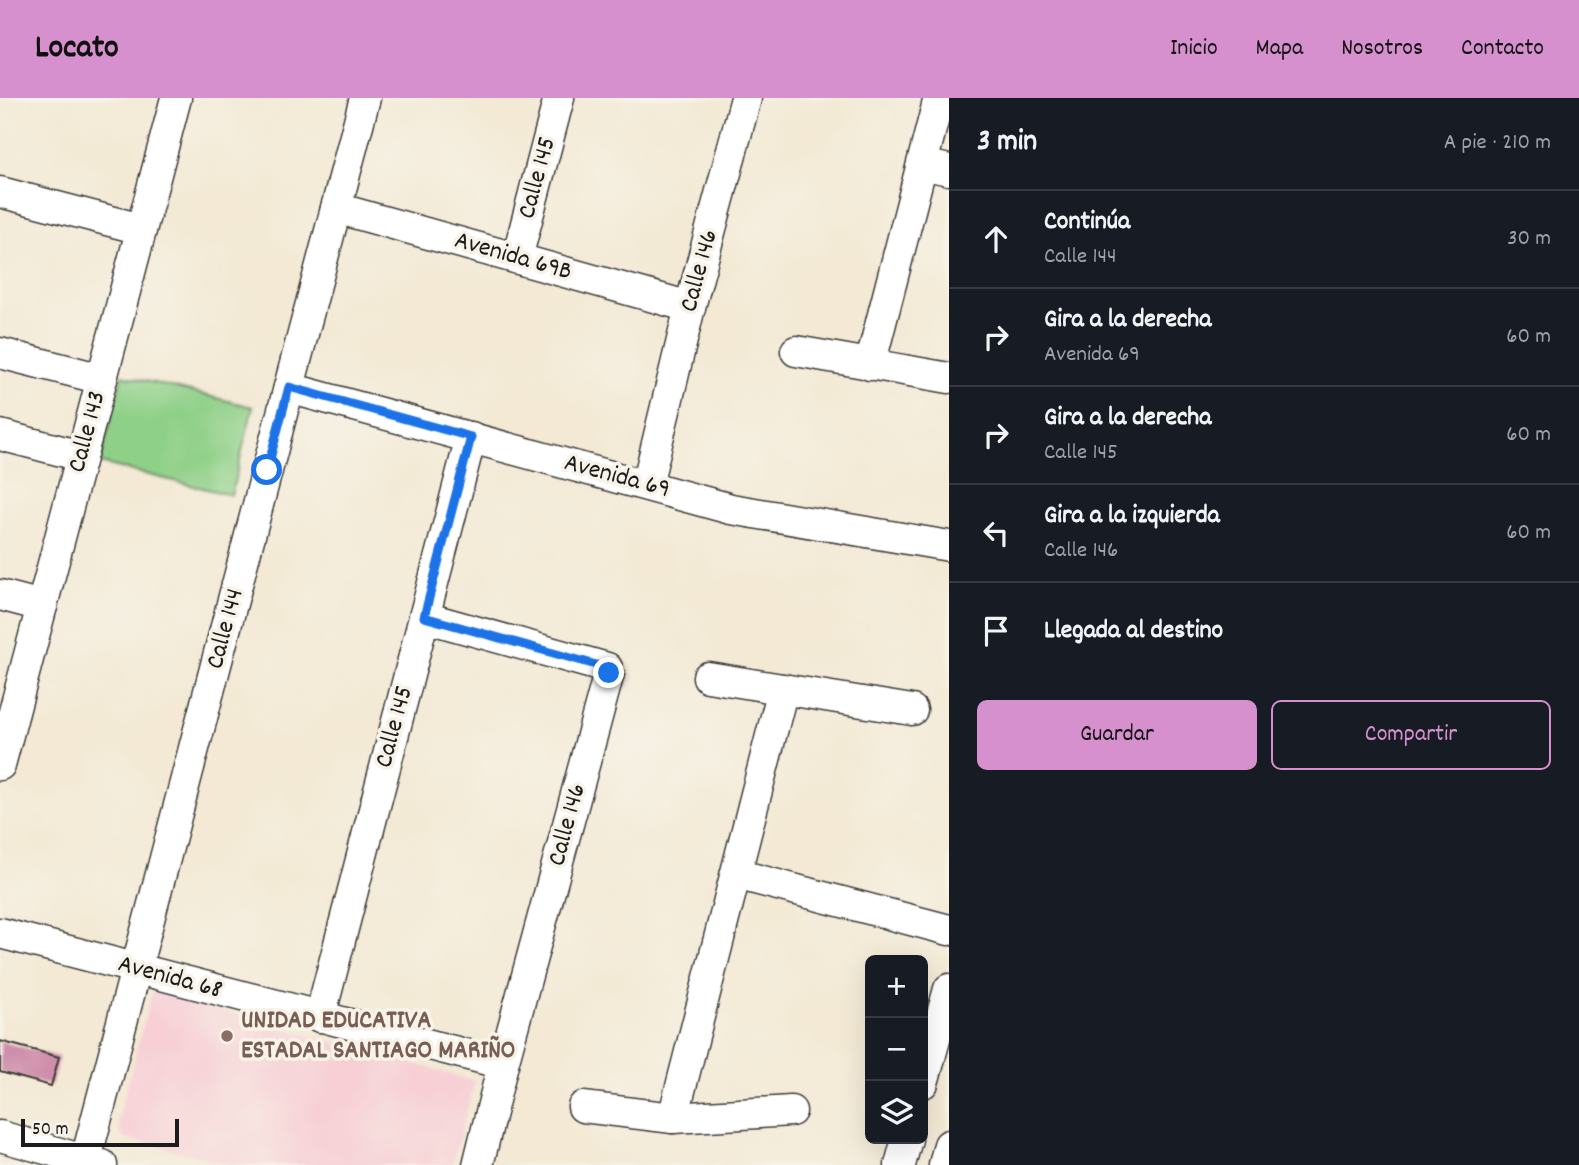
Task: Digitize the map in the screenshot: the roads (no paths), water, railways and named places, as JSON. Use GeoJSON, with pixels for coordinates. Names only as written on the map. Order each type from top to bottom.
{"type":"FeatureCollection","features":[{"type":"Feature","properties":{"kind":"street","name":"Calle 143"},"geometry":{"type":"LineString","coordinates":[[0,765],[176,98]]}},
{"type":"Feature","properties":{"kind":"street","name":"Calle 144"},"geometry":{"type":"LineString","coordinates":[[94,1162],[136,969],[365,98]]}},
{"type":"Feature","properties":{"kind":"street","name":"Calle 145"},"geometry":{"type":"LineString","coordinates":[[517,258],[559,98]]}},
{"type":"Feature","properties":{"kind":"street","name":"Calle 146"},"geometry":{"type":"LineString","coordinates":[[647,485],[690,307],[746,98]]}},
{"type":"Feature","properties":{"kind":"street"},"geometry":{"type":"LineString","coordinates":[[870,365],[936,167],[939,98]]}},
{"type":"Feature","properties":{"kind":"street"},"geometry":{"type":"LineString","coordinates":[[0,192],[141,229]]}},
{"type":"Feature","properties":{"kind":"street","name":"Avenida 69B"},"geometry":{"type":"LineString","coordinates":[[336,208],[690,307]]}},
{"type":"Feature","properties":{"kind":"street"},"geometry":{"type":"LineString","coordinates":[[796,351],[949,378]]}},
{"type":"Feature","properties":{"kind":"street"},"geometry":{"type":"LineString","coordinates":[[0,353],[102,379]]}},
{"type":"Feature","properties":{"kind":"street","name":"Avenida 69"},"geometry":{"type":"LineString","coordinates":[[289,387],[731,509],[949,546]]}},
{"type":"Feature","properties":{"kind":"street"},"geometry":{"type":"LineString","coordinates":[[0,435],[81,456]]}},
{"type":"Feature","properties":{"kind":"street","name":"Calle 145"},"geometry":{"type":"LineString","coordinates":[[320,1017],[471,437]]}},
{"type":"Feature","properties":{"kind":"street"},"geometry":{"type":"LineString","coordinates":[[0,595],[42,606]]}},
{"type":"Feature","properties":{"kind":"street","name":"Calle 146"},"geometry":{"type":"LineString","coordinates":[[424,617],[607,668],[609,673],[478,1165]]}},
{"type":"Feature","properties":{"kind":"street"},"geometry":{"type":"LineString","coordinates":[[708,677],[912,710]]}},
{"type":"Feature","properties":{"kind":"street"},"geometry":{"type":"LineString","coordinates":[[673,1118],[783,689]]}},
{"type":"Feature","properties":{"kind":"street"},"geometry":{"type":"LineString","coordinates":[[736,874],[949,930]]}},
{"type":"Feature","properties":{"kind":"street","name":"Avenida 68"},"geometry":{"type":"LineString","coordinates":[[0,933],[503,1065]]}},
{"type":"Feature","properties":{"kind":"street"},"geometry":{"type":"LineString","coordinates":[[924,1081],[949,989]]}},
{"type":"Feature","properties":{"kind":"street"},"geometry":{"type":"LineString","coordinates":[[583,1107],[673,1118],[791,1111]]}},
{"type":"Feature","properties":{"kind":"street"},"geometry":{"type":"LineString","coordinates":[[0,1136],[94,1162]]}},
{"type":"Feature","properties":{"kind":"street"},"geometry":{"type":"LineString","coordinates":[[900,1165],[906,1144]]}},
{"type":"Feature","properties":{"kind":"street"},"geometry":{"type":"LineString","coordinates":[[944,1165],[949,1145]]}},
{"type":"Feature","properties":{"kind":"place","name":"UNIDAD EDUCATIVA ESTADAL SANTIAGO MARIÑO"},"geometry":{"type":"Point","coordinates":[227,1036]}}]}
